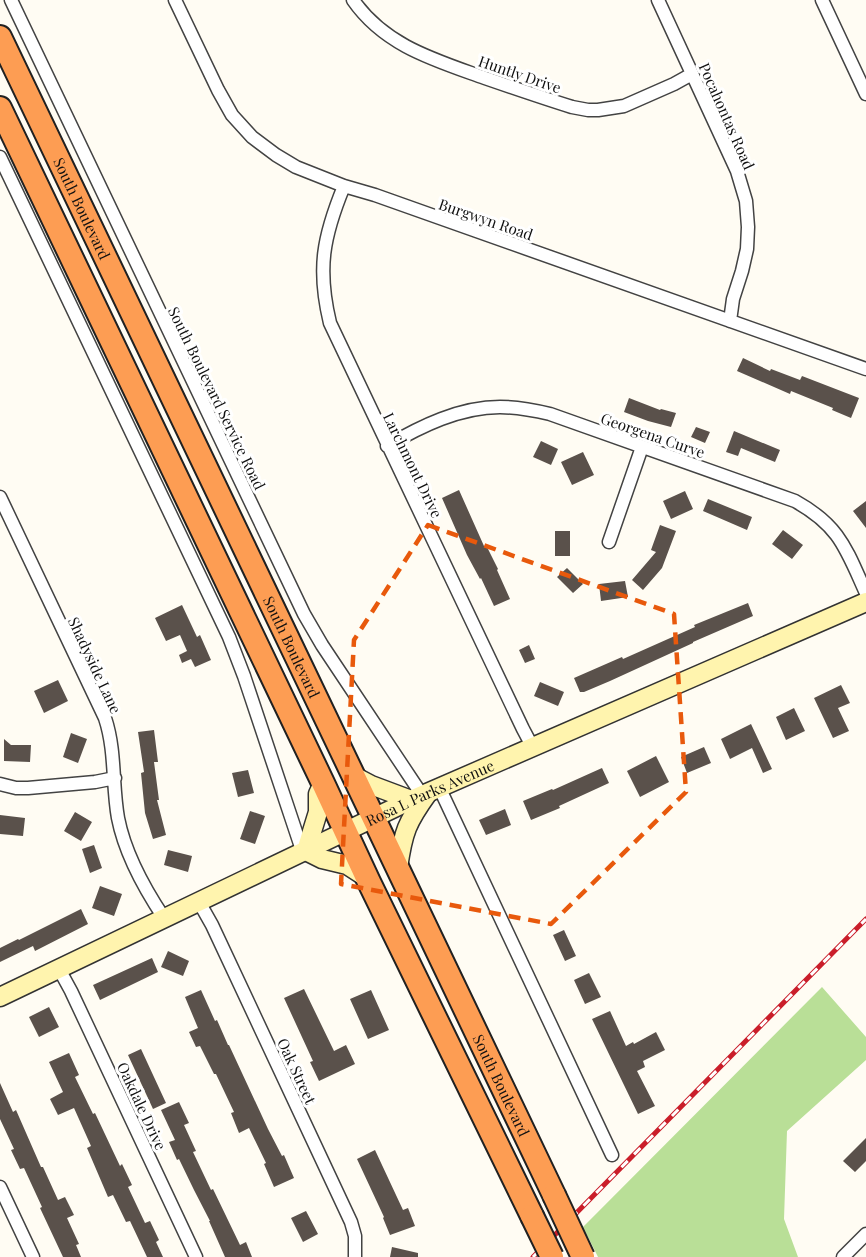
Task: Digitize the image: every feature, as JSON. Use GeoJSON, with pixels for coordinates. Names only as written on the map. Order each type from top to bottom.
{"type":"FeatureCollection","features":[{"type":"Feature","properties":{"kind":"highway","name":"South Boulevard"},"geometry":{"type":"LineString","coordinates":[[0,37],[583,1257]]}},
{"type":"Feature","properties":{"kind":"highway","name":"South Boulevard"},"geometry":{"type":"LineString","coordinates":[[0,108],[367,878],[552,1257]]}},
{"type":"Feature","properties":{"kind":"street","name":"South Boulevard Service Road"},"geometry":{"type":"LineString","coordinates":[[10,0],[304,614],[322,645],[425,794]]}},
{"type":"Feature","properties":{"kind":"street","name":"Burgwyn Road"},"geometry":{"type":"LineString","coordinates":[[175,0],[232,115],[263,146],[296,167],[344,186],[866,369]]}},
{"type":"Feature","properties":{"kind":"street","name":"Huntly Drive"},"geometry":{"type":"LineString","coordinates":[[353,0],[382,31],[409,49],[572,107],[598,110],[624,106],[692,74]]}},
{"type":"Feature","properties":{"kind":"street","name":"Pocahontas Road"},"geometry":{"type":"LineString","coordinates":[[657,0],[737,171],[746,201],[747,249],[733,299],[730,321]]}},
{"type":"Feature","properties":{"kind":"street"},"geometry":{"type":"LineString","coordinates":[[822,0],[866,94]]}},
{"type":"Feature","properties":{"kind":"street"},"geometry":{"type":"LineString","coordinates":[[0,157],[229,637],[304,852],[346,865],[367,878]]}},
{"type":"Feature","properties":{"kind":"street","name":"Larchmont Drive"},"geometry":{"type":"LineString","coordinates":[[344,186],[325,243],[322,273],[324,300],[334,334],[532,746]]}},
{"type":"Feature","properties":{"kind":"street","name":"Georgena Curve"},"geometry":{"type":"LineString","coordinates":[[387,446],[453,415],[478,409],[501,407],[550,414],[795,501],[812,510],[839,538],[866,593]]}},
{"type":"Feature","properties":{"kind":"street"},"geometry":{"type":"LineString","coordinates":[[609,542],[642,447]]}},
{"type":"Feature","properties":{"kind":"street","name":"Shadyside Lane"},"geometry":{"type":"LineString","coordinates":[[0,497],[105,718],[113,753],[118,819],[132,860],[164,918]]}},
{"type":"Feature","properties":{"kind":"street","name":"Rosa L Parks Avenue"},"geometry":{"type":"LineString","coordinates":[[0,998],[425,794],[866,602]]}},
{"type":"Feature","properties":{"kind":"street"},"geometry":{"type":"LineString","coordinates":[[354,776],[371,785],[425,794]]}},
{"type":"Feature","properties":{"kind":"street"},"geometry":{"type":"LineString","coordinates":[[0,784],[28,788],[115,778]]}},
{"type":"Feature","properties":{"kind":"street"},"geometry":{"type":"LineString","coordinates":[[304,852],[318,812],[318,794],[323,783]]}},
{"type":"Feature","properties":{"kind":"street"},"geometry":{"type":"LineString","coordinates":[[398,867],[407,825],[425,794]]}},
{"type":"Feature","properties":{"kind":"street"},"geometry":{"type":"LineString","coordinates":[[425,794],[612,1155]]}},
{"type":"Feature","properties":{"kind":"street","name":"Oak Street"},"geometry":{"type":"LineString","coordinates":[[199,902],[351,1222],[355,1236],[355,1257]]}},
{"type":"Feature","properties":{"kind":"street","name":"Oakdale Drive"},"geometry":{"type":"LineString","coordinates":[[59,969],[196,1257]]}},
{"type":"Feature","properties":{"kind":"street"},"geometry":{"type":"LineString","coordinates":[[0,1187],[33,1257]]}},
{"type":"Feature","properties":{"kind":"street"},"geometry":{"type":"LineString","coordinates":[[843,1257],[866,1234]]}},
{"type":"Feature","properties":{"kind":"highlighted area"},"geometry":{"type":"Polygon","coordinates":[[[428,525],[674,614],[686,792],[551,924],[341,884],[354,640],[428,525]]]}},
{"type":"Feature","properties":{"kind":"green space"},"geometry":{"type":"Polygon","coordinates":[[[822,987],[866,1037],[866,1060],[787,1131],[784,1219],[798,1257],[598,1257],[583,1227],[822,987]]]}},
{"type":"Feature","properties":{"kind":"building"},"geometry":{"type":"Polygon","coordinates":[[[743,358],[770,371],[771,369],[800,380],[802,376],[859,398],[851,418],[832,410],[833,408],[791,391],[790,394],[737,371],[743,358]]]}},
{"type":"Feature","properties":{"kind":"building"},"geometry":{"type":"Polygon","coordinates":[[[629,398],[660,410],[676,413],[671,427],[624,412],[629,398]]]}},
{"type":"Feature","properties":{"kind":"building"},"geometry":{"type":"Polygon","coordinates":[[[696,427],[710,432],[705,443],[691,437],[696,427]]]}},
{"type":"Feature","properties":{"kind":"building"},"geometry":{"type":"Polygon","coordinates":[[[734,431],[780,450],[775,462],[741,448],[738,456],[726,452],[734,431]]]}},
{"type":"Feature","properties":{"kind":"building"},"geometry":{"type":"Polygon","coordinates":[[[541,441],[558,449],[551,465],[533,457],[541,441]]]}},
{"type":"Feature","properties":{"kind":"building"},"geometry":{"type":"Polygon","coordinates":[[[583,452],[594,475],[572,485],[561,462],[583,452]]]}},
{"type":"Feature","properties":{"kind":"building"},"geometry":{"type":"Polygon","coordinates":[[[459,490],[484,546],[486,545],[498,569],[510,599],[494,606],[467,555],[442,498],[459,490]]]}},
{"type":"Feature","properties":{"kind":"building"},"geometry":{"type":"Polygon","coordinates":[[[685,491],[693,509],[671,519],[663,501],[685,491]]]}},
{"type":"Feature","properties":{"kind":"building"},"geometry":{"type":"Polygon","coordinates":[[[708,499],[752,517],[747,530],[703,511],[708,499]]]}},
{"type":"Feature","properties":{"kind":"building"},"geometry":{"type":"Polygon","coordinates":[[[866,501],[866,528],[853,511],[866,501]]]}},
{"type":"Feature","properties":{"kind":"building"},"geometry":{"type":"Polygon","coordinates":[[[660,525],[676,531],[662,568],[643,590],[632,580],[656,552],[651,550],[660,525]]]}},
{"type":"Feature","properties":{"kind":"building"},"geometry":{"type":"Polygon","coordinates":[[[783,530],[803,545],[792,559],[772,544],[783,530]]]}},
{"type":"Feature","properties":{"kind":"building"},"geometry":{"type":"Polygon","coordinates":[[[555,531],[570,531],[570,556],[555,556],[555,531]]]}},
{"type":"Feature","properties":{"kind":"building"},"geometry":{"type":"Polygon","coordinates":[[[567,568],[583,584],[573,593],[557,577],[567,568]]]}},
{"type":"Feature","properties":{"kind":"building"},"geometry":{"type":"Polygon","coordinates":[[[625,581],[628,597],[601,601],[599,584],[625,581]]]}},
{"type":"Feature","properties":{"kind":"building"},"geometry":{"type":"Polygon","coordinates":[[[748,603],[753,616],[610,681],[580,692],[574,678],[622,657],[623,659],[695,627],[694,625],[748,603]]]}},
{"type":"Feature","properties":{"kind":"building"},"geometry":{"type":"Polygon","coordinates":[[[182,605],[197,637],[200,635],[211,660],[195,667],[191,659],[182,663],[179,655],[187,651],[180,635],[166,641],[155,618],[182,605]]]}},
{"type":"Feature","properties":{"kind":"building"},"geometry":{"type":"Polygon","coordinates":[[[529,645],[535,659],[525,663],[519,650],[529,645]]]}},
{"type":"Feature","properties":{"kind":"building"},"geometry":{"type":"Polygon","coordinates":[[[58,680],[68,701],[44,713],[34,691],[58,680]]]}},
{"type":"Feature","properties":{"kind":"building"},"geometry":{"type":"Polygon","coordinates":[[[540,682],[564,692],[558,706],[534,696],[540,682]]]}},
{"type":"Feature","properties":{"kind":"building"},"geometry":{"type":"Polygon","coordinates":[[[841,685],[850,703],[838,708],[849,731],[833,738],[814,698],[841,685]]]}},
{"type":"Feature","properties":{"kind":"building"},"geometry":{"type":"Polygon","coordinates":[[[794,708],[805,731],[786,740],[776,717],[794,708]]]}},
{"type":"Feature","properties":{"kind":"building"},"geometry":{"type":"Polygon","coordinates":[[[751,724],[772,769],[763,773],[752,748],[730,759],[721,739],[751,724]]]}},
{"type":"Feature","properties":{"kind":"building"},"geometry":{"type":"Polygon","coordinates":[[[154,730],[158,762],[154,762],[159,800],[157,800],[166,835],[153,839],[145,813],[141,773],[144,772],[138,732],[154,730]]]}},
{"type":"Feature","properties":{"kind":"building"},"geometry":{"type":"Polygon","coordinates":[[[71,733],[87,739],[78,763],[63,757],[71,733]]]}},
{"type":"Feature","properties":{"kind":"building"},"geometry":{"type":"Polygon","coordinates":[[[4,739],[11,745],[31,745],[30,762],[4,761],[4,739]]]}},
{"type":"Feature","properties":{"kind":"building"},"geometry":{"type":"Polygon","coordinates":[[[704,747],[711,763],[687,773],[681,757],[704,747]]]}},
{"type":"Feature","properties":{"kind":"building"},"geometry":{"type":"Polygon","coordinates":[[[656,756],[669,782],[640,797],[627,771],[656,756]]]}},
{"type":"Feature","properties":{"kind":"building"},"geometry":{"type":"Polygon","coordinates":[[[602,768],[609,783],[531,820],[523,801],[602,768]]]}},
{"type":"Feature","properties":{"kind":"building"},"geometry":{"type":"Polygon","coordinates":[[[248,770],[254,793],[238,797],[232,773],[248,770]]]}},
{"type":"Feature","properties":{"kind":"building"},"geometry":{"type":"Polygon","coordinates":[[[505,809],[511,825],[486,835],[479,820],[505,809]]]}},
{"type":"Feature","properties":{"kind":"building"},"geometry":{"type":"Polygon","coordinates":[[[250,811],[265,816],[255,844],[240,839],[250,811]]]}},
{"type":"Feature","properties":{"kind":"building"},"geometry":{"type":"Polygon","coordinates":[[[75,812],[92,822],[81,841],[64,831],[75,812]]]}},
{"type":"Feature","properties":{"kind":"building"},"geometry":{"type":"Polygon","coordinates":[[[0,815],[25,818],[23,836],[0,834],[0,815]]]}},
{"type":"Feature","properties":{"kind":"building"},"geometry":{"type":"Polygon","coordinates":[[[94,845],[102,868],[90,873],[82,849],[94,845]]]}},
{"type":"Feature","properties":{"kind":"building"},"geometry":{"type":"Polygon","coordinates":[[[168,850],[192,856],[188,872],[164,865],[168,850]]]}},
{"type":"Feature","properties":{"kind":"building"},"geometry":{"type":"Polygon","coordinates":[[[100,886],[122,894],[114,916],[92,908],[100,886]]]}},
{"type":"Feature","properties":{"kind":"building"},"geometry":{"type":"Polygon","coordinates":[[[81,909],[88,924],[35,951],[33,946],[0,962],[0,948],[81,909]]]}},
{"type":"Feature","properties":{"kind":"building"},"geometry":{"type":"Polygon","coordinates":[[[564,930],[576,956],[565,961],[553,935],[564,930]]]}},
{"type":"Feature","properties":{"kind":"building"},"geometry":{"type":"Polygon","coordinates":[[[168,951],[189,961],[183,976],[161,967],[168,951]]]}},
{"type":"Feature","properties":{"kind":"building"},"geometry":{"type":"Polygon","coordinates":[[[152,958],[158,972],[100,1000],[93,985],[152,958]]]}},
{"type":"Feature","properties":{"kind":"building"},"geometry":{"type":"Polygon","coordinates":[[[589,973],[601,997],[585,1004],[574,980],[589,973]]]}},
{"type":"Feature","properties":{"kind":"building"},"geometry":{"type":"Polygon","coordinates":[[[304,989],[334,1051],[346,1045],[355,1064],[319,1081],[310,1062],[313,1061],[284,998],[304,989]]]}},
{"type":"Feature","properties":{"kind":"building"},"geometry":{"type":"Polygon","coordinates":[[[201,990],[294,1178],[274,1187],[264,1164],[266,1163],[249,1128],[239,1133],[231,1113],[234,1112],[216,1074],[200,1046],[196,1047],[189,1032],[198,1028],[185,997],[201,990]]]}},
{"type":"Feature","properties":{"kind":"building"},"geometry":{"type":"Polygon","coordinates":[[[371,990],[389,1030],[368,1039],[350,999],[371,990]]]}},
{"type":"Feature","properties":{"kind":"building"},"geometry":{"type":"Polygon","coordinates":[[[49,1007],[59,1027],[39,1037],[29,1017],[49,1007]]]}},
{"type":"Feature","properties":{"kind":"building"},"geometry":{"type":"Polygon","coordinates":[[[610,1011],[626,1046],[656,1032],[665,1050],[643,1061],[645,1067],[637,1071],[655,1106],[638,1114],[592,1019],[610,1011]]]}},
{"type":"Feature","properties":{"kind":"building"},"geometry":{"type":"Polygon","coordinates":[[[141,1049],[166,1103],[153,1109],[128,1055],[141,1049]]]}},
{"type":"Feature","properties":{"kind":"building"},"geometry":{"type":"Polygon","coordinates":[[[69,1053],[79,1075],[75,1077],[120,1166],[122,1164],[132,1185],[128,1187],[145,1223],[150,1221],[159,1240],[156,1242],[163,1257],[147,1257],[130,1221],[126,1222],[113,1195],[108,1197],[87,1148],[91,1146],[74,1108],[58,1115],[50,1099],[63,1092],[49,1062],[69,1053]]]}},
{"type":"Feature","properties":{"kind":"building"},"geometry":{"type":"Polygon","coordinates":[[[0,1083],[13,1112],[16,1110],[58,1200],[65,1197],[74,1215],[67,1218],[79,1244],[76,1245],[81,1257],[63,1257],[24,1168],[20,1169],[11,1150],[14,1149],[0,1119],[0,1083]]]}},
{"type":"Feature","properties":{"kind":"building"},"geometry":{"type":"Polygon","coordinates":[[[179,1102],[189,1123],[184,1125],[196,1151],[193,1152],[240,1245],[246,1242],[252,1257],[225,1257],[210,1221],[179,1159],[177,1160],[169,1142],[175,1140],[161,1110],[179,1102]]]}},
{"type":"Feature","properties":{"kind":"building"},"geometry":{"type":"Polygon","coordinates":[[[866,1138],[866,1161],[855,1172],[843,1161],[866,1138]]]}},
{"type":"Feature","properties":{"kind":"building"},"geometry":{"type":"Polygon","coordinates":[[[375,1150],[403,1210],[408,1208],[415,1226],[390,1235],[357,1159],[375,1150]]]}},
{"type":"Feature","properties":{"kind":"building"},"geometry":{"type":"Polygon","coordinates":[[[306,1211],[318,1234],[303,1242],[291,1218],[306,1211]]]}},
{"type":"Feature","properties":{"kind":"building"},"geometry":{"type":"Polygon","coordinates":[[[392,1247],[418,1253],[418,1257],[390,1257],[392,1247]]]}},
{"type":"Feature","properties":{"kind":"railway"},"geometry":{"type":"LineString","coordinates":[[533,1257],[866,919]]}}]}
